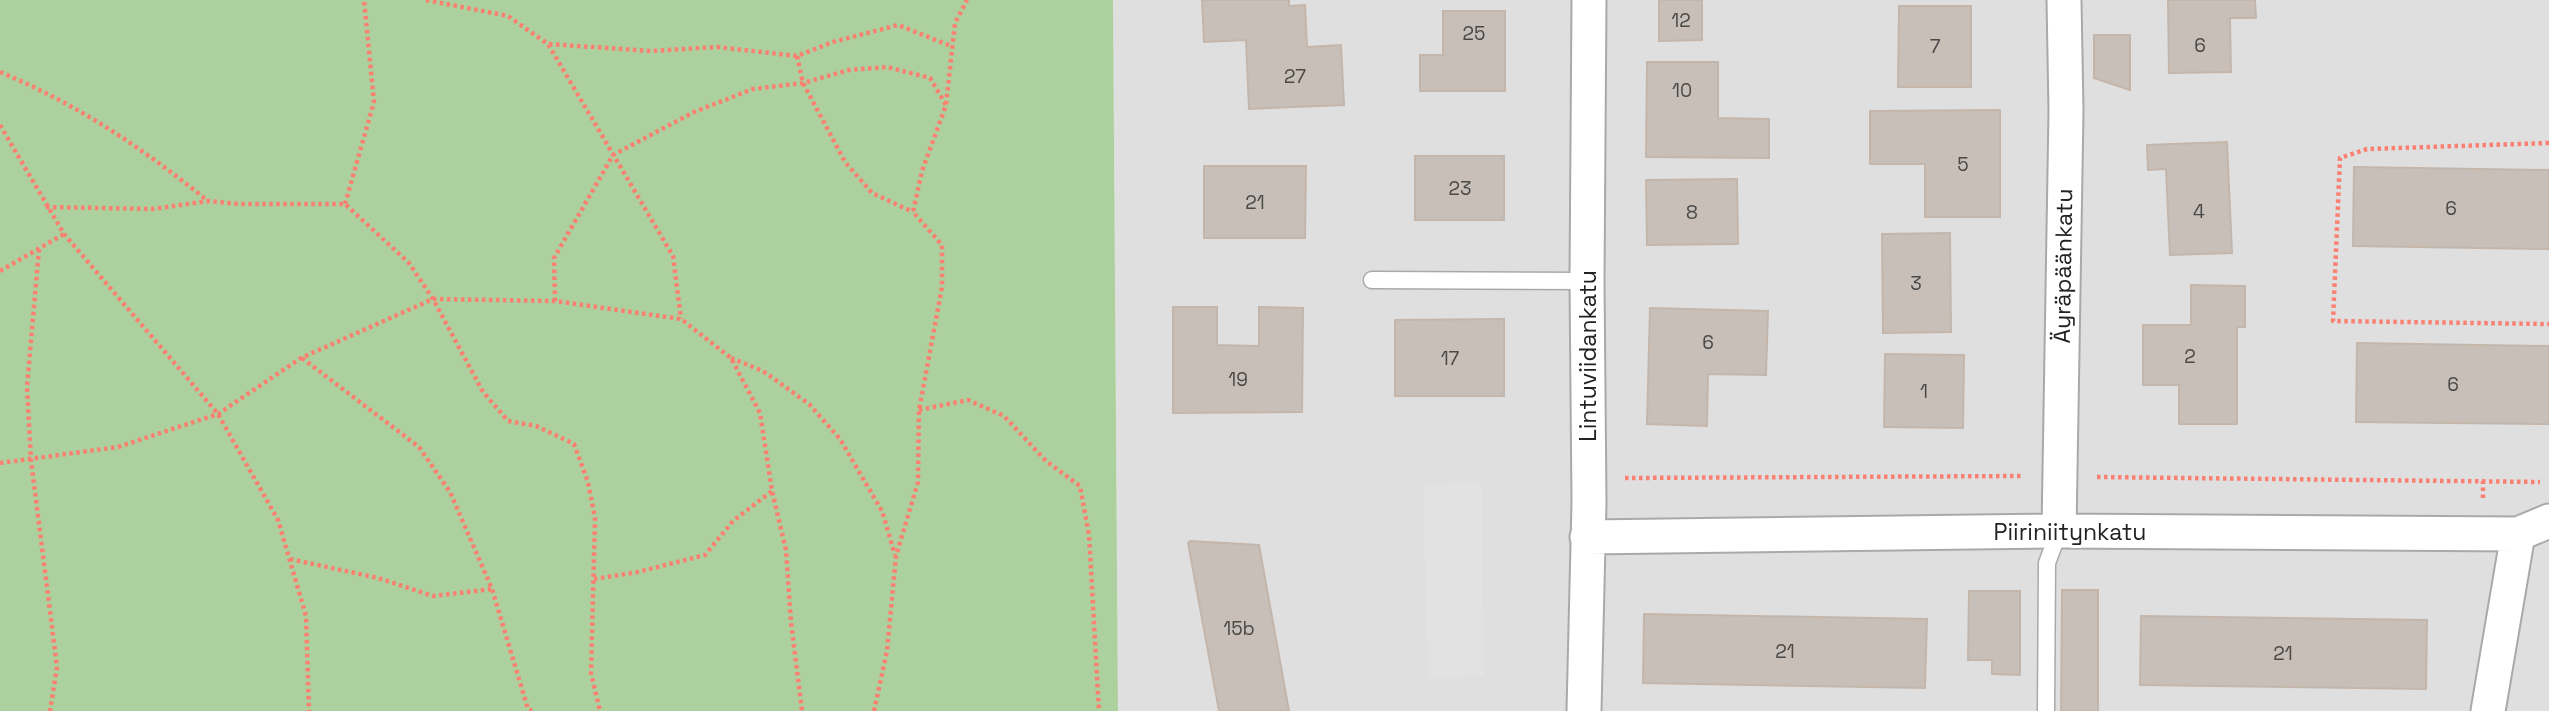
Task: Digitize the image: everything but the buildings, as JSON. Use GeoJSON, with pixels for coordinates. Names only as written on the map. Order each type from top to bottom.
{"type":"FeatureCollection","features":[{"type":"Feature","properties":{"kind":"street","name":"Lintuviidankatu"},"geometry":{"type":"LineString","coordinates":[[1584,711],[1589,0]]}},
{"type":"Feature","properties":{"kind":"street","name":"Äyräpäänkatu"},"geometry":{"type":"LineString","coordinates":[[2059,531],[2066,111],[2064,0]]}},
{"type":"Feature","properties":{"kind":"street","name":"Piiriniitynkatu"},"geometry":{"type":"LineString","coordinates":[[1587,537],[2059,531],[2518,534],[2549,521]]}},
{"type":"Feature","properties":{"kind":"street"},"geometry":{"type":"LineString","coordinates":[[2488,711],[2518,534]]}},
{"type":"Feature","properties":{"kind":"lane"},"geometry":{"type":"LineString","coordinates":[[1372,280],[1587,281]]}},
{"type":"Feature","properties":{"kind":"lane"},"geometry":{"type":"LineString","coordinates":[[2046,711],[2047,563],[2059,531]]}},
{"type":"Feature","properties":{"kind":"path"},"geometry":{"type":"LineString","coordinates":[[345,204],[374,102],[364,0]]}},
{"type":"Feature","properties":{"kind":"path"},"geometry":{"type":"LineString","coordinates":[[426,0],[508,16],[548,44],[673,256],[681,319]]}},
{"type":"Feature","properties":{"kind":"path"},"geometry":{"type":"LineString","coordinates":[[913,212],[922,171],[946,105],[951,82],[951,46],[955,23],[967,0]]}},
{"type":"Feature","properties":{"kind":"path"},"geometry":{"type":"LineString","coordinates":[[548,44],[651,51],[718,47],[797,56],[833,42],[898,25],[951,46]]}},
{"type":"Feature","properties":{"kind":"path"},"geometry":{"type":"LineString","coordinates":[[797,56],[803,83],[845,162],[872,192],[913,212],[942,245],[942,287],[919,410],[918,482],[895,556],[887,651],[874,711]]}},
{"type":"Feature","properties":{"kind":"path"},"geometry":{"type":"LineString","coordinates":[[555,301],[554,258],[613,155],[694,112],[753,89],[803,83],[849,70],[887,67],[930,78],[946,105]]}},
{"type":"Feature","properties":{"kind":"path"},"geometry":{"type":"LineString","coordinates":[[0,72],[32,85],[143,149],[208,201]]}},
{"type":"Feature","properties":{"kind":"path"},"geometry":{"type":"LineString","coordinates":[[0,125],[64,234],[218,414],[278,520],[306,616],[309,711]]}},
{"type":"Feature","properties":{"kind":"path"},"geometry":{"type":"LineString","coordinates":[[2549,144],[2367,149],[2340,158],[2333,321],[2549,324]]}},
{"type":"Feature","properties":{"kind":"path"},"geometry":{"type":"LineString","coordinates":[[46,207],[152,209],[208,201],[239,204],[345,204],[409,263],[433,299],[483,392],[508,421],[536,426],[574,444],[588,482],[595,518],[591,673],[600,711]]}},
{"type":"Feature","properties":{"kind":"path"},"geometry":{"type":"LineString","coordinates":[[0,271],[64,234]]}},
{"type":"Feature","properties":{"kind":"path"},"geometry":{"type":"LineString","coordinates":[[39,249],[27,387],[31,460],[57,667],[50,711]]}},
{"type":"Feature","properties":{"kind":"path"},"geometry":{"type":"LineString","coordinates":[[0,463],[118,447],[218,414],[301,358],[433,299],[555,301],[681,319],[732,358],[763,371],[809,404],[840,439],[882,511],[895,556]]}},
{"type":"Feature","properties":{"kind":"path"},"geometry":{"type":"LineString","coordinates":[[301,358],[419,447],[450,492],[492,589],[528,709],[532,711]]}},
{"type":"Feature","properties":{"kind":"path"},"geometry":{"type":"LineString","coordinates":[[732,358],[760,413],[772,491],[786,550],[801,710]]}},
{"type":"Feature","properties":{"kind":"path"},"geometry":{"type":"LineString","coordinates":[[919,410],[968,400],[1004,416],[1046,461],[1080,486],[1088,535],[1099,711]]}},
{"type":"Feature","properties":{"kind":"path"},"geometry":{"type":"LineString","coordinates":[[594,579],[638,572],[705,555],[733,521],[772,491]]}},
{"type":"Feature","properties":{"kind":"path"},"geometry":{"type":"LineString","coordinates":[[289,558],[378,578],[433,596],[492,589]]}},
{"type":"Feature","properties":{"kind":"shaded area"},"geometry":{"type":"Polygon","coordinates":[[[1113,0],[2549,0],[2549,711],[1118,711],[1113,0]]]}},
{"type":"Feature","properties":{"kind":"shaded area"},"geometry":{"type":"Polygon","coordinates":[[[1481,482],[1484,676],[1428,679],[1423,484],[1481,482]]]}},
{"type":"Feature","properties":{"kind":"green space"},"geometry":{"type":"Polygon","coordinates":[[[0,0],[1113,0],[1118,711],[0,711],[0,0]]]}}]}
